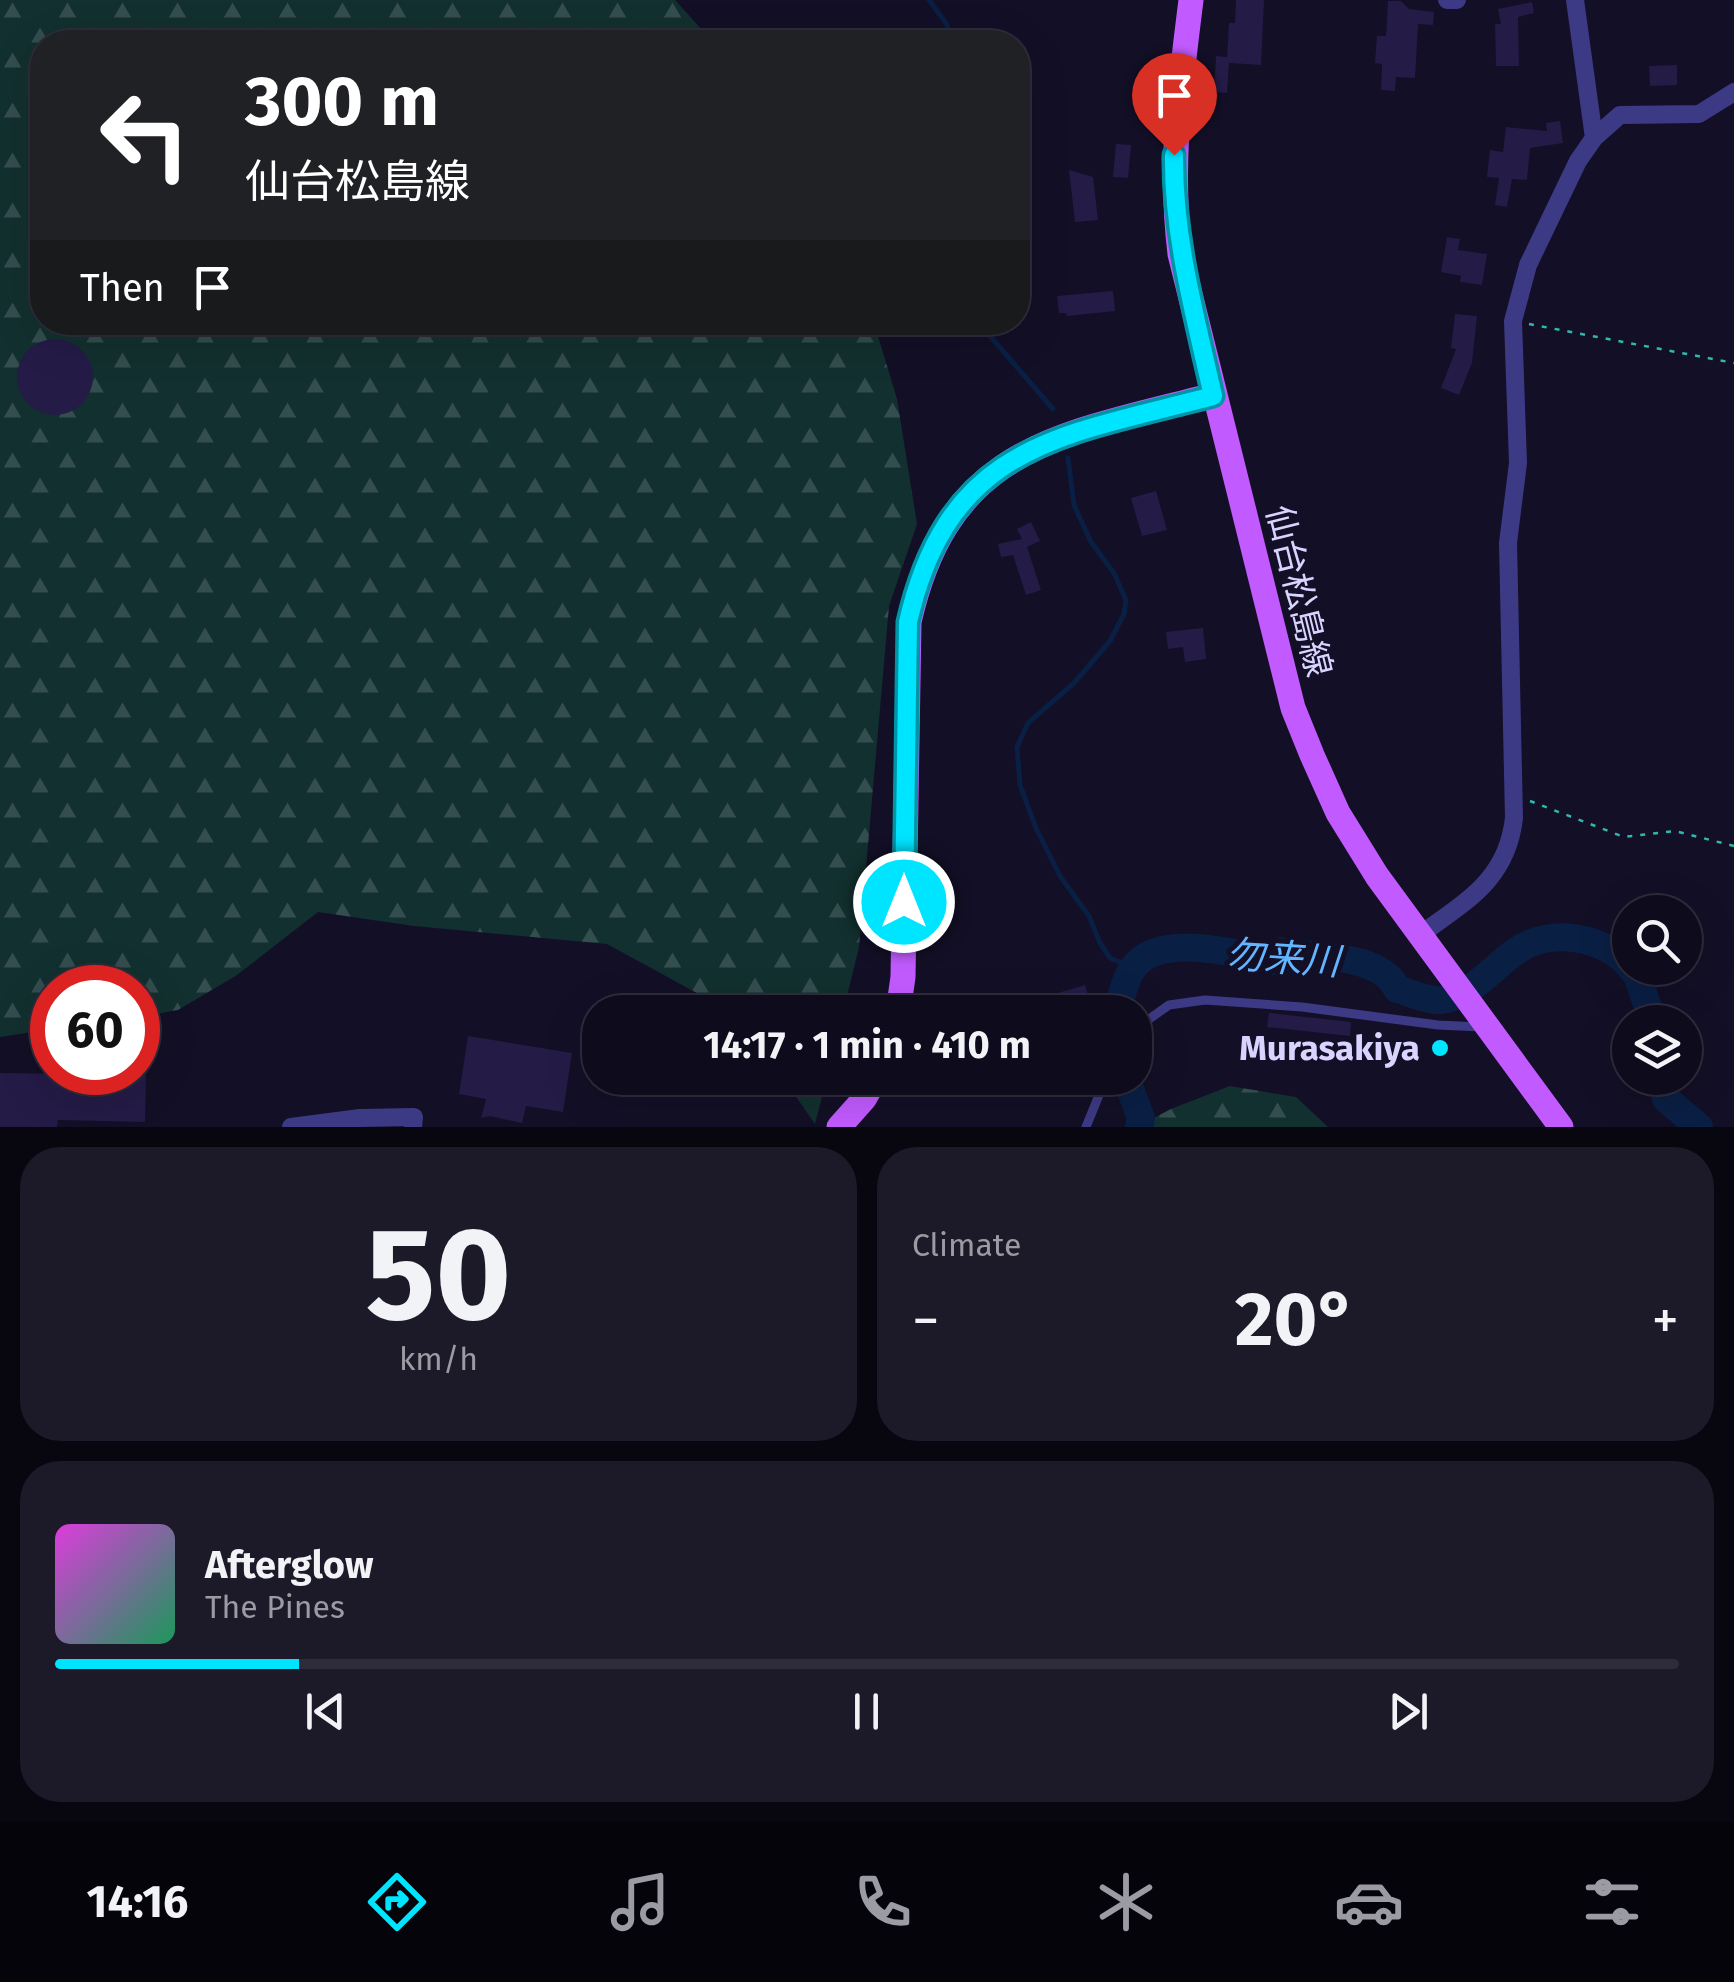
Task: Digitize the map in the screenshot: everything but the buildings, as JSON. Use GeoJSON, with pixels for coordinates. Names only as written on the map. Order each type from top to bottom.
{"type":"FeatureCollection","features":[{"type":"Feature","properties":{"kind":"main road","name":"仙台松島線"},"geometry":{"type":"LineString","coordinates":[[1191,0],[1174,155],[1180,254],[1293,708],[1338,812],[1377,876],[1561,1127]]}},
{"type":"Feature","properties":{"kind":"main road"},"geometry":{"type":"LineString","coordinates":[[900,995],[908,622],[930,552],[970,494],[1022,453],[1076,431],[1213,396]]}},
{"type":"Feature","properties":{"kind":"main road"},"geometry":{"type":"LineString","coordinates":[[839,1127],[866,1095]]}},
{"type":"Feature","properties":{"kind":"street"},"geometry":{"type":"LineString","coordinates":[[1447,0],[1457,0]]}},
{"type":"Feature","properties":{"kind":"street"},"geometry":{"type":"LineString","coordinates":[[1575,0],[1594,138]]}},
{"type":"Feature","properties":{"kind":"street"},"geometry":{"type":"LineString","coordinates":[[1420,935],[1489,882],[1505,859],[1512,837],[1508,544],[1518,463],[1513,321],[1528,265],[1578,162],[1594,138],[1620,116],[1699,114],[1734,92]]}},
{"type":"Feature","properties":{"kind":"street"},"geometry":{"type":"LineString","coordinates":[[291,1127],[360,1118],[414,1117],[413,1127]]}},
{"type":"Feature","properties":{"kind":"lane"},"geometry":{"type":"LineString","coordinates":[[1152,1018],[1169,1006],[1205,1000],[1302,1006],[1438,1025],[1488,1027]]}},
{"type":"Feature","properties":{"kind":"lane"},"geometry":{"type":"LineString","coordinates":[[1086,1127],[1099,1095]]}},
{"type":"Feature","properties":{"kind":"path"},"geometry":{"type":"LineString","coordinates":[[1513,321],[1734,363]]}},
{"type":"Feature","properties":{"kind":"path"},"geometry":{"type":"LineString","coordinates":[[1514,798],[1542,803],[1624,837],[1675,831],[1734,846]]}},
{"type":"Feature","properties":{"kind":"green space"},"geometry":{"type":"Polygon","coordinates":[[[0,0],[675,0],[702,30],[30,30],[30,335],[878,335],[897,399],[917,524],[889,606],[859,947],[847,995],[700,995],[607,944],[414,926],[318,912],[237,975],[178,1010],[160,1013],[160,965],[30,965],[30,1032],[0,1037],[0,0]]]}},
{"type":"Feature","properties":{"kind":"green space"},"geometry":{"type":"Polygon","coordinates":[[[1230,1086],[1296,1097],[1328,1127],[1136,1127],[1230,1086]]]}},
{"type":"Feature","properties":{"kind":"green space"},"geometry":{"type":"Polygon","coordinates":[[[795,1095],[823,1095],[815,1124],[795,1095]]]}},
{"type":"Feature","properties":{"kind":"waterway"},"geometry":{"type":"LineString","coordinates":[[929,0],[949,30]]}},
{"type":"Feature","properties":{"kind":"waterway"},"geometry":{"type":"LineString","coordinates":[[990,335],[1053,409]]}},
{"type":"Feature","properties":{"kind":"waterway"},"geometry":{"type":"LineString","coordinates":[[1068,458],[1074,505],[1091,542],[1114,573],[1126,600],[1124,614],[1110,641],[1074,683],[1028,723],[1017,747],[1020,785],[1060,876],[1089,916],[1100,943],[1110,958],[1133,967]]}},
{"type":"Feature","properties":{"kind":"waterway","name":"勿来川"},"geometry":{"type":"LineString","coordinates":[[1122,995],[1133,968],[1145,957],[1179,948],[1220,950],[1274,961],[1280,951],[1345,959],[1376,969],[1397,989],[1437,1000],[1463,992],[1531,943],[1562,937],[1593,942],[1612,951]]}},
{"type":"Feature","properties":{"kind":"waterway","name":"勿来川"},"geometry":{"type":"LineString","coordinates":[[1640,985],[1647,1005]]}},
{"type":"Feature","properties":{"kind":"waterway","name":"勿来川"},"geometry":{"type":"LineString","coordinates":[[1132,1095],[1141,1118],[1139,1127]]}},
{"type":"Feature","properties":{"kind":"waterway","name":"勿来川"},"geometry":{"type":"LineString","coordinates":[[1665,1095],[1699,1127]]}},
{"type":"Feature","properties":{"kind":"place","name":"Murasakiya"},"geometry":{"type":"Point","coordinates":[1440,1048]}},
{"type":"Feature","properties":{"kind":"route"},"geometry":{"type":"LineString","coordinates":[[904,902],[908,622],[930,552],[970,494],[1022,453],[1076,431],[1213,396],[1180,254],[1174,155]]}}]}
